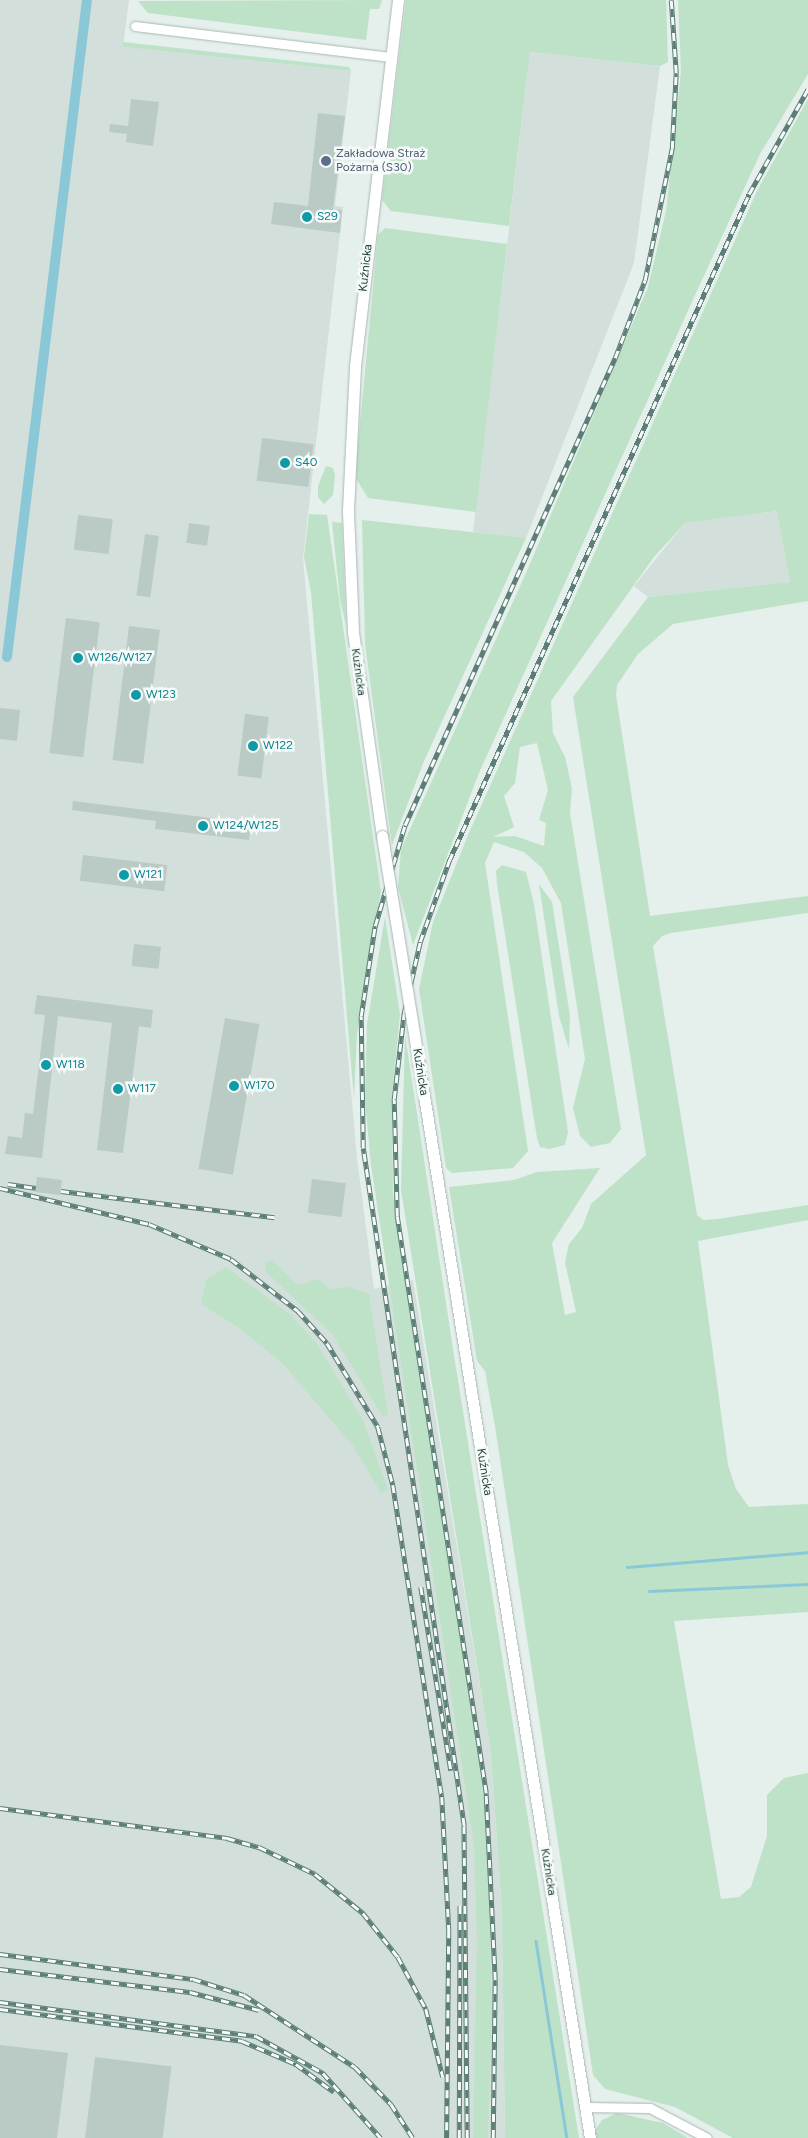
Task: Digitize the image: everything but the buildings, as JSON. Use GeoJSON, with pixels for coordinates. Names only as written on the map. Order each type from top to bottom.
{"type":"FeatureCollection","features":[{"type":"Feature","properties":{"kind":"street","name":"Kuźnicka"},"geometry":{"type":"LineString","coordinates":[[398,0],[354,375],[348,510],[353,630],[382,836],[590,2138]]}},
{"type":"Feature","properties":{"kind":"street"},"geometry":{"type":"LineString","coordinates":[[135,26],[390,57]]}},
{"type":"Feature","properties":{"kind":"street"},"geometry":{"type":"LineString","coordinates":[[586,2107],[650,2108],[707,2138]]}},
{"type":"Feature","properties":{"kind":"shaded area"},"geometry":{"type":"Polygon","coordinates":[[[0,0],[129,0],[123,47],[351,71],[335,206],[343,207],[303,558],[357,1158],[374,1289],[413,1280],[491,1754],[502,1912],[505,2138],[0,2138],[0,0]]]}},
{"type":"Feature","properties":{"kind":"shaded area"},"geometry":{"type":"Polygon","coordinates":[[[530,52],[660,66],[634,263],[526,538],[473,532],[530,52]]]}},
{"type":"Feature","properties":{"kind":"shaded area"},"geometry":{"type":"Polygon","coordinates":[[[778,511],[790,582],[648,597],[634,586],[685,523],[778,511]]]}},
{"type":"Feature","properties":{"kind":"green space"},"geometry":{"type":"Polygon","coordinates":[[[382,0],[379,9],[370,9],[366,40],[148,13],[138,1],[382,0]]]}},
{"type":"Feature","properties":{"kind":"green space"},"geometry":{"type":"Polygon","coordinates":[[[406,0],[666,0],[668,62],[660,66],[530,52],[509,226],[391,211],[382,200],[406,0]]]}},
{"type":"Feature","properties":{"kind":"green space"},"geometry":{"type":"Polygon","coordinates":[[[678,0],[808,0],[808,74],[760,154],[696,293],[479,773],[413,945],[398,887],[401,849],[526,573],[648,287],[666,211],[681,71],[678,0]]]}},
{"type":"Feature","properties":{"kind":"green space"},"geometry":{"type":"Polygon","coordinates":[[[123,42],[349,67],[351,71],[123,47],[123,42]]]}},
{"type":"Feature","properties":{"kind":"green space"},"geometry":{"type":"Polygon","coordinates":[[[808,99],[808,601],[673,624],[638,654],[617,685],[616,695],[650,916],[808,896],[808,913],[671,933],[662,936],[653,946],[697,1215],[703,1220],[718,1219],[808,1205],[808,1220],[698,1241],[728,1465],[736,1489],[749,1507],[808,1504],[808,1612],[674,1621],[721,1899],[739,1897],[751,1887],[767,1836],[767,1795],[784,1778],[808,1773],[808,2138],[733,2138],[675,2107],[605,2089],[593,2075],[495,1426],[485,1371],[477,1361],[449,1187],[514,1180],[537,1172],[600,1168],[552,1243],[565,1315],[576,1312],[565,1262],[569,1244],[582,1228],[591,1204],[646,1155],[573,697],[648,597],[790,582],[777,511],[685,523],[654,557],[551,701],[553,733],[565,757],[572,788],[570,813],[621,1129],[610,1143],[591,1147],[580,1136],[573,1108],[585,1059],[561,903],[542,868],[524,852],[494,842],[485,863],[528,1151],[513,1168],[452,1173],[446,1168],[419,989],[433,922],[468,835],[757,191],[808,99]],[[537,743],[520,747],[515,783],[504,796],[514,827],[493,837],[515,836],[544,846],[546,823],[539,820],[548,790],[537,743]]]}},
{"type":"Feature","properties":{"kind":"green space"},"geometry":{"type":"Polygon","coordinates":[[[385,228],[507,244],[476,512],[368,498],[355,477],[378,235],[385,228]]]}},
{"type":"Feature","properties":{"kind":"green space"},"geometry":{"type":"Polygon","coordinates":[[[326,466],[333,468],[335,475],[333,495],[324,504],[318,497],[318,486],[326,466]]]}},
{"type":"Feature","properties":{"kind":"green space"},"geometry":{"type":"Polygon","coordinates":[[[309,514],[327,515],[381,892],[357,1034],[354,1099],[311,592],[304,557],[309,514]]]}},
{"type":"Feature","properties":{"kind":"green space"},"geometry":{"type":"Polygon","coordinates":[[[362,520],[526,538],[424,761],[392,845],[365,644],[362,520]]]}},
{"type":"Feature","properties":{"kind":"green space"},"geometry":{"type":"Polygon","coordinates":[[[332,522],[342,523],[346,626],[340,600],[332,522]]]}},
{"type":"Feature","properties":{"kind":"green space"},"geometry":{"type":"Polygon","coordinates":[[[502,865],[526,872],[534,904],[568,1132],[565,1145],[549,1149],[540,1147],[537,1138],[497,884],[496,871],[502,865]]]}},
{"type":"Feature","properties":{"kind":"green space"},"geometry":{"type":"Polygon","coordinates":[[[539,884],[552,902],[570,1016],[569,1049],[559,1016],[539,884]]]}},
{"type":"Feature","properties":{"kind":"green space"},"geometry":{"type":"Polygon","coordinates":[[[385,917],[400,1014],[392,1096],[393,1194],[480,1757],[488,1851],[492,2012],[488,2138],[473,2138],[477,1939],[474,1845],[371,1165],[365,1100],[367,1024],[385,917]]]}},
{"type":"Feature","properties":{"kind":"green space"},"geometry":{"type":"Polygon","coordinates":[[[405,1035],[579,2138],[505,2138],[502,1912],[491,1754],[401,1190],[405,1035]]]}},
{"type":"Feature","properties":{"kind":"green space"},"geometry":{"type":"Polygon","coordinates":[[[272,1260],[298,1285],[319,1279],[330,1289],[349,1287],[369,1294],[388,1415],[383,1417],[332,1334],[266,1272],[265,1262],[272,1260]]]}},
{"type":"Feature","properties":{"kind":"green space"},"geometry":{"type":"Polygon","coordinates":[[[226,1267],[291,1315],[317,1344],[363,1420],[388,1490],[381,1493],[353,1446],[285,1366],[241,1329],[201,1304],[206,1280],[226,1267]]]}},
{"type":"Feature","properties":{"kind":"green space"},"geometry":{"type":"Polygon","coordinates":[[[617,2113],[663,2123],[688,2138],[590,2138],[602,2120],[617,2113]]]}},
{"type":"Feature","properties":{"kind":"waterway"},"geometry":{"type":"LineString","coordinates":[[7,657],[87,0]]}},
{"type":"Feature","properties":{"kind":"waterway"},"geometry":{"type":"LineString","coordinates":[[627,1567],[808,1552]]}},
{"type":"Feature","properties":{"kind":"waterway"},"geometry":{"type":"LineString","coordinates":[[649,1591],[808,1584]]}},
{"type":"Feature","properties":{"kind":"waterway"},"geometry":{"type":"LineString","coordinates":[[536,1941],[567,2138]]}},
{"type":"Feature","properties":{"kind":"railway"},"geometry":{"type":"LineString","coordinates":[[467,2138],[464,1826],[363,1148],[361,1016],[375,926],[405,825],[615,358],[645,280],[672,149],[676,73],[671,0]]}},
{"type":"Feature","properties":{"kind":"railway"},"geometry":{"type":"LineString","coordinates":[[493,2138],[495,1980],[486,1793],[397,1216],[394,1099],[404,1013],[420,942],[449,861],[749,194],[808,89]]}},
{"type":"Feature","properties":{"kind":"railway"},"geometry":{"type":"LineString","coordinates":[[8,1184],[36,1188]]}},
{"type":"Feature","properties":{"kind":"railway"},"geometry":{"type":"LineString","coordinates":[[0,1188],[149,1224],[231,1259],[298,1311],[327,1343],[378,1427],[393,1485],[442,1797],[449,1930],[447,2138]]}},
{"type":"Feature","properties":{"kind":"railway"},"geometry":{"type":"LineString","coordinates":[[61,1191],[274,1217]]}},
{"type":"Feature","properties":{"kind":"railway"},"geometry":{"type":"LineString","coordinates":[[421,1587],[451,1771]]}},
{"type":"Feature","properties":{"kind":"railway"},"geometry":{"type":"LineString","coordinates":[[0,1808],[227,1838],[259,1847],[315,1874],[363,1913],[398,1957],[426,2009],[443,2077]]}},
{"type":"Feature","properties":{"kind":"railway"},"geometry":{"type":"LineString","coordinates":[[459,2138],[460,1906]]}},
{"type":"Feature","properties":{"kind":"railway"},"geometry":{"type":"LineString","coordinates":[[0,1954],[193,1979],[244,1995],[355,2067],[391,2104],[413,2138]]}},
{"type":"Feature","properties":{"kind":"railway"},"geometry":{"type":"LineString","coordinates":[[0,1969],[190,1992],[259,2010]]}},
{"type":"Feature","properties":{"kind":"railway"},"geometry":{"type":"LineString","coordinates":[[0,2002],[256,2036],[323,2073],[381,2138]]}},
{"type":"Feature","properties":{"kind":"railway"},"geometry":{"type":"LineString","coordinates":[[0,2009],[242,2041],[296,2064],[334,2092]]}},
{"type":"Feature","properties":{"kind":"place","name":"Zakładowa Straż Pożarna (S30)"},"geometry":{"type":"Point","coordinates":[326,161]}},
{"type":"Feature","properties":{"kind":"place","name":"S29"},"geometry":{"type":"Point","coordinates":[307,217]}},
{"type":"Feature","properties":{"kind":"place","name":"S40"},"geometry":{"type":"Point","coordinates":[285,463]}},
{"type":"Feature","properties":{"kind":"place","name":"W126/W127"},"geometry":{"type":"Point","coordinates":[78,658]}},
{"type":"Feature","properties":{"kind":"place","name":"W123"},"geometry":{"type":"Point","coordinates":[136,695]}},
{"type":"Feature","properties":{"kind":"place","name":"W122"},"geometry":{"type":"Point","coordinates":[253,746]}},
{"type":"Feature","properties":{"kind":"place","name":"W124/W125"},"geometry":{"type":"Point","coordinates":[203,826]}},
{"type":"Feature","properties":{"kind":"place","name":"W121"},"geometry":{"type":"Point","coordinates":[124,875]}},
{"type":"Feature","properties":{"kind":"place","name":"W118"},"geometry":{"type":"Point","coordinates":[46,1065]}},
{"type":"Feature","properties":{"kind":"place","name":"W170"},"geometry":{"type":"Point","coordinates":[234,1086]}},
{"type":"Feature","properties":{"kind":"place","name":"W117"},"geometry":{"type":"Point","coordinates":[118,1089]}}]}
